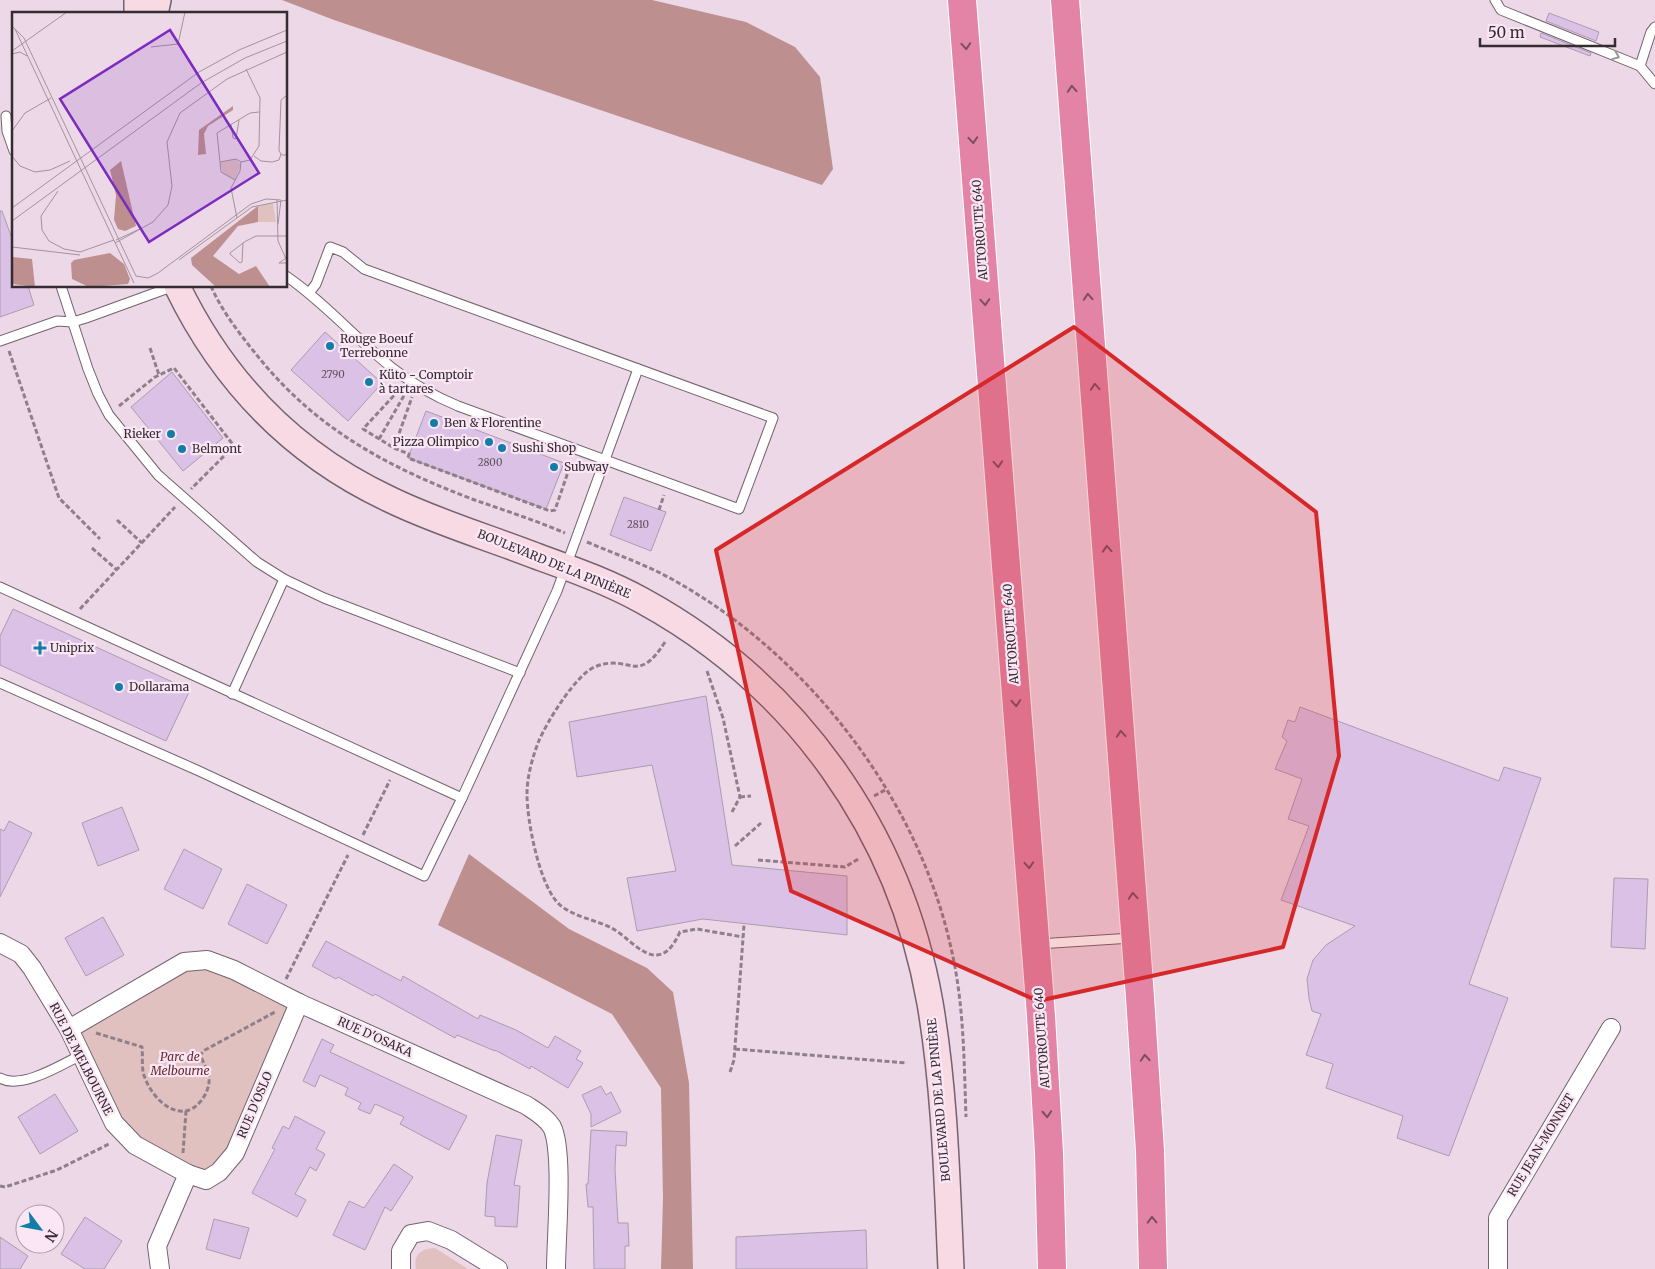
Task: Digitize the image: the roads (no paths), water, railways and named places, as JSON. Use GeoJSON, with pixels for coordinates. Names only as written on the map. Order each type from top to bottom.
{"type":"FeatureCollection","features":[{"type":"Feature","properties":{"kind":"highway","name":"AUTOROUTE 640"},"geometry":{"type":"LineString","coordinates":[[962,0],[1044,1068],[1052,1269]]}},
{"type":"Feature","properties":{"kind":"highway"},"geometry":{"type":"LineString","coordinates":[[1065,0],[1136,938],[1150,1151],[1153,1269]]}},
{"type":"Feature","properties":{"kind":"street","name":"BOULEVARD DE LA PINIÈRE"},"geometry":{"type":"LineString","coordinates":[[176,288],[212,349],[236,382],[278,426],[311,453],[345,476],[393,501],[566,567],[626,592],[655,608],[699,635],[741,667],[792,717],[822,752],[853,797],[874,834],[894,877],[909,918],[930,1003],[942,1098],[951,1269]]}},
{"type":"Feature","properties":{"kind":"street","name":"RUE DE MELBOURNE"},"geometry":{"type":"LineString","coordinates":[[0,943],[21,954],[73,1027],[81,1055],[114,1124],[135,1145],[184,1173]]}},
{"type":"Feature","properties":{"kind":"street","name":"RUE D'OSAKA"},"geometry":{"type":"LineString","coordinates":[[73,1027],[184,962],[207,960],[234,970],[297,1002],[526,1105],[543,1116],[552,1128],[558,1158],[556,1269]]}},
{"type":"Feature","properties":{"kind":"street","name":"RUE D'OSLO"},"geometry":{"type":"LineString","coordinates":[[184,1173],[206,1180],[219,1172],[235,1153],[297,1002]]}},
{"type":"Feature","properties":{"kind":"street","name":"RUE JEAN-MONNET"},"geometry":{"type":"LineString","coordinates":[[1498,1269],[1498,1218],[1611,1028]]}},
{"type":"Feature","properties":{"kind":"street"},"geometry":{"type":"LineString","coordinates":[[160,1269],[157,1246],[184,1173]]}},
{"type":"Feature","properties":{"kind":"street"},"geometry":{"type":"LineString","coordinates":[[401,1269],[401,1250],[411,1234],[428,1230],[452,1240],[498,1269]]}},
{"type":"Feature","properties":{"kind":"lane"},"geometry":{"type":"LineString","coordinates":[[1495,0],[1501,10],[1640,66],[1655,84]]}},
{"type":"Feature","properties":{"kind":"lane"},"geometry":{"type":"LineString","coordinates":[[1640,66],[1649,37],[1655,28]]}},
{"type":"Feature","properties":{"kind":"lane"},"geometry":{"type":"LineString","coordinates":[[1649,37],[1655,47]]}},
{"type":"Feature","properties":{"kind":"lane"},"geometry":{"type":"LineString","coordinates":[[7,116],[7,131],[12,145]]}},
{"type":"Feature","properties":{"kind":"lane"},"geometry":{"type":"LineString","coordinates":[[288,277],[309,293],[391,367],[431,393],[458,406],[739,509],[773,418],[364,269],[343,252],[330,247],[316,284],[309,293]]}},
{"type":"Feature","properties":{"kind":"lane"},"geometry":{"type":"LineString","coordinates":[[62,288],[103,405],[158,475],[257,562],[284,579],[324,598],[520,674]]}},
{"type":"Feature","properties":{"kind":"lane"},"geometry":{"type":"LineString","coordinates":[[0,341],[57,321],[73,322],[169,288]]}},
{"type":"Feature","properties":{"kind":"lane"},"geometry":{"type":"LineString","coordinates":[[0,683],[199,771],[424,876],[520,674],[566,567],[638,368]]}},
{"type":"Feature","properties":{"kind":"lane"},"geometry":{"type":"LineString","coordinates":[[232,694],[284,579]]}},
{"type":"Feature","properties":{"kind":"lane"},"geometry":{"type":"LineString","coordinates":[[0,587],[462,798]]}},
{"type":"Feature","properties":{"kind":"lane"},"geometry":{"type":"LineString","coordinates":[[1035,944],[1136,938]]}},
{"type":"Feature","properties":{"kind":"lane"},"geometry":{"type":"LineString","coordinates":[[0,1078],[7,1082],[33,1078],[81,1055]]}},
{"type":"Feature","properties":{"kind":"place","name":"Rouge Boeuf Terrebonne"},"geometry":{"type":"Point","coordinates":[330,346]}},
{"type":"Feature","properties":{"kind":"place","name":"Küto - Comptoir à tartares"},"geometry":{"type":"Point","coordinates":[369,382]}},
{"type":"Feature","properties":{"kind":"place","name":"Ben & Florentine"},"geometry":{"type":"Point","coordinates":[434,423]}},
{"type":"Feature","properties":{"kind":"place","name":"Rieker"},"geometry":{"type":"Point","coordinates":[171,434]}},
{"type":"Feature","properties":{"kind":"place","name":"Pizza Olimpico"},"geometry":{"type":"Point","coordinates":[489,442]}},
{"type":"Feature","properties":{"kind":"place","name":"Sushi Shop"},"geometry":{"type":"Point","coordinates":[502,448]}},
{"type":"Feature","properties":{"kind":"place","name":"Belmont"},"geometry":{"type":"Point","coordinates":[182,449]}},
{"type":"Feature","properties":{"kind":"place","name":"Subway"},"geometry":{"type":"Point","coordinates":[554,467]}},
{"type":"Feature","properties":{"kind":"place","name":"Uniprix"},"geometry":{"type":"Point","coordinates":[40,648]}},
{"type":"Feature","properties":{"kind":"place","name":"Dollarama"},"geometry":{"type":"Point","coordinates":[119,687]}},
{"type":"Feature","properties":{"kind":"park label","name":"Parc de Melbourne"},"geometry":{"type":"Point","coordinates":[180,1064]}}]}
